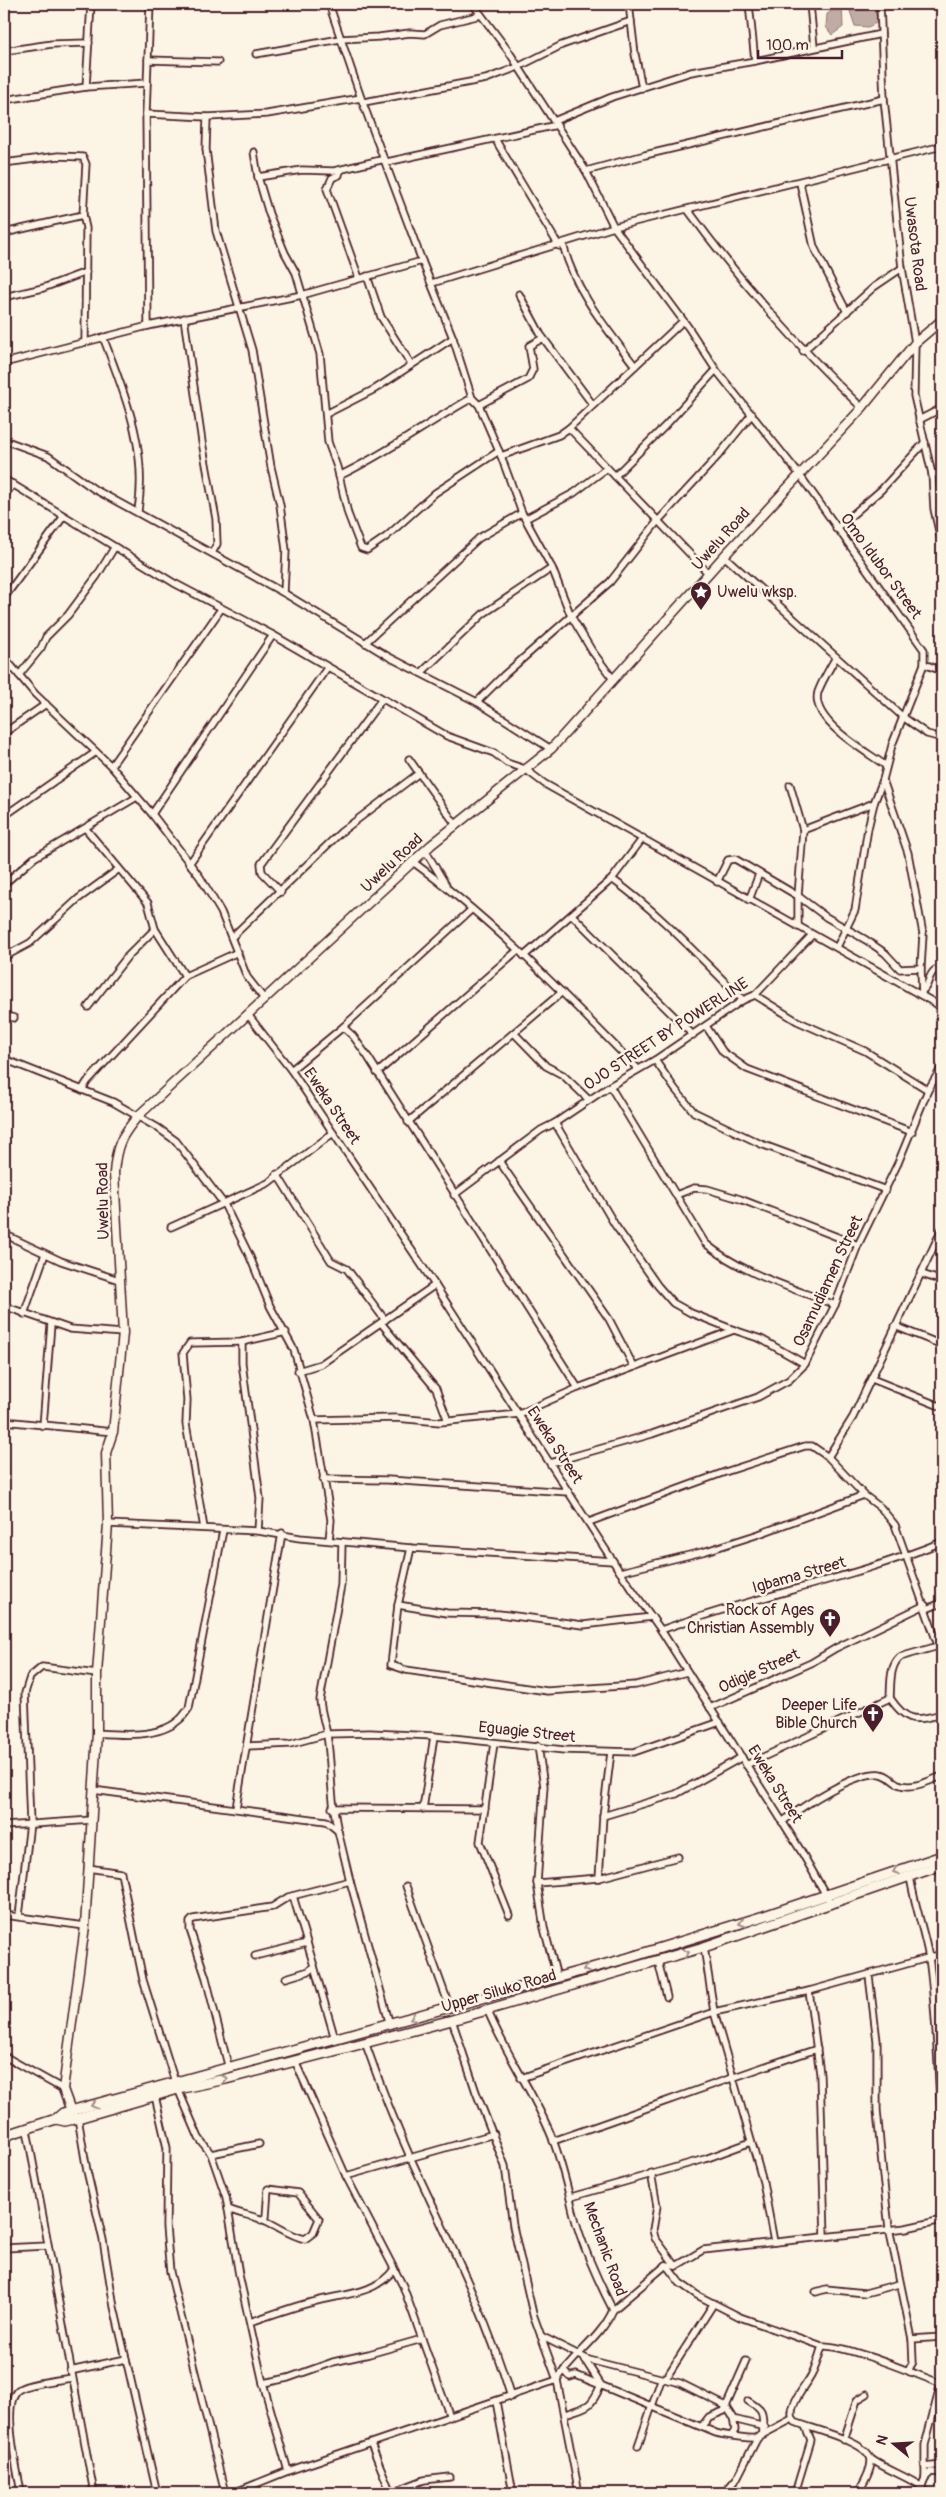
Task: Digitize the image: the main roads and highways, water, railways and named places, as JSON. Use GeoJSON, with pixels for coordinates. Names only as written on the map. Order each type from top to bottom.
{"type":"FeatureCollection","features":[{"type":"Feature","properties":{"kind":"main road","name":"Upper Siluko Road"},"geometry":{"type":"LineString","coordinates":[[75,2114],[334,2039],[628,1958],[827,1895],[942,1856]]}},
{"type":"Feature","properties":{"kind":"main road","name":"Upper Siluko Road"},"geometry":{"type":"LineString","coordinates":[[4,2136],[56,2119],[63,2113],[75,2114],[155,2096],[176,2086],[296,2061],[452,2020],[704,1948],[942,1865]]}},
{"type":"Feature","properties":{"kind":"place","name":"Uwelu wksp."},"geometry":{"type":"Point","coordinates":[701,611]}},
{"type":"Feature","properties":{"kind":"place","name":"Rock of Ages Christian Assembly"},"geometry":{"type":"Point","coordinates":[830,1638]}},
{"type":"Feature","properties":{"kind":"place","name":"Deeper Life Bible Church"},"geometry":{"type":"Point","coordinates":[873,1733]}}]}
